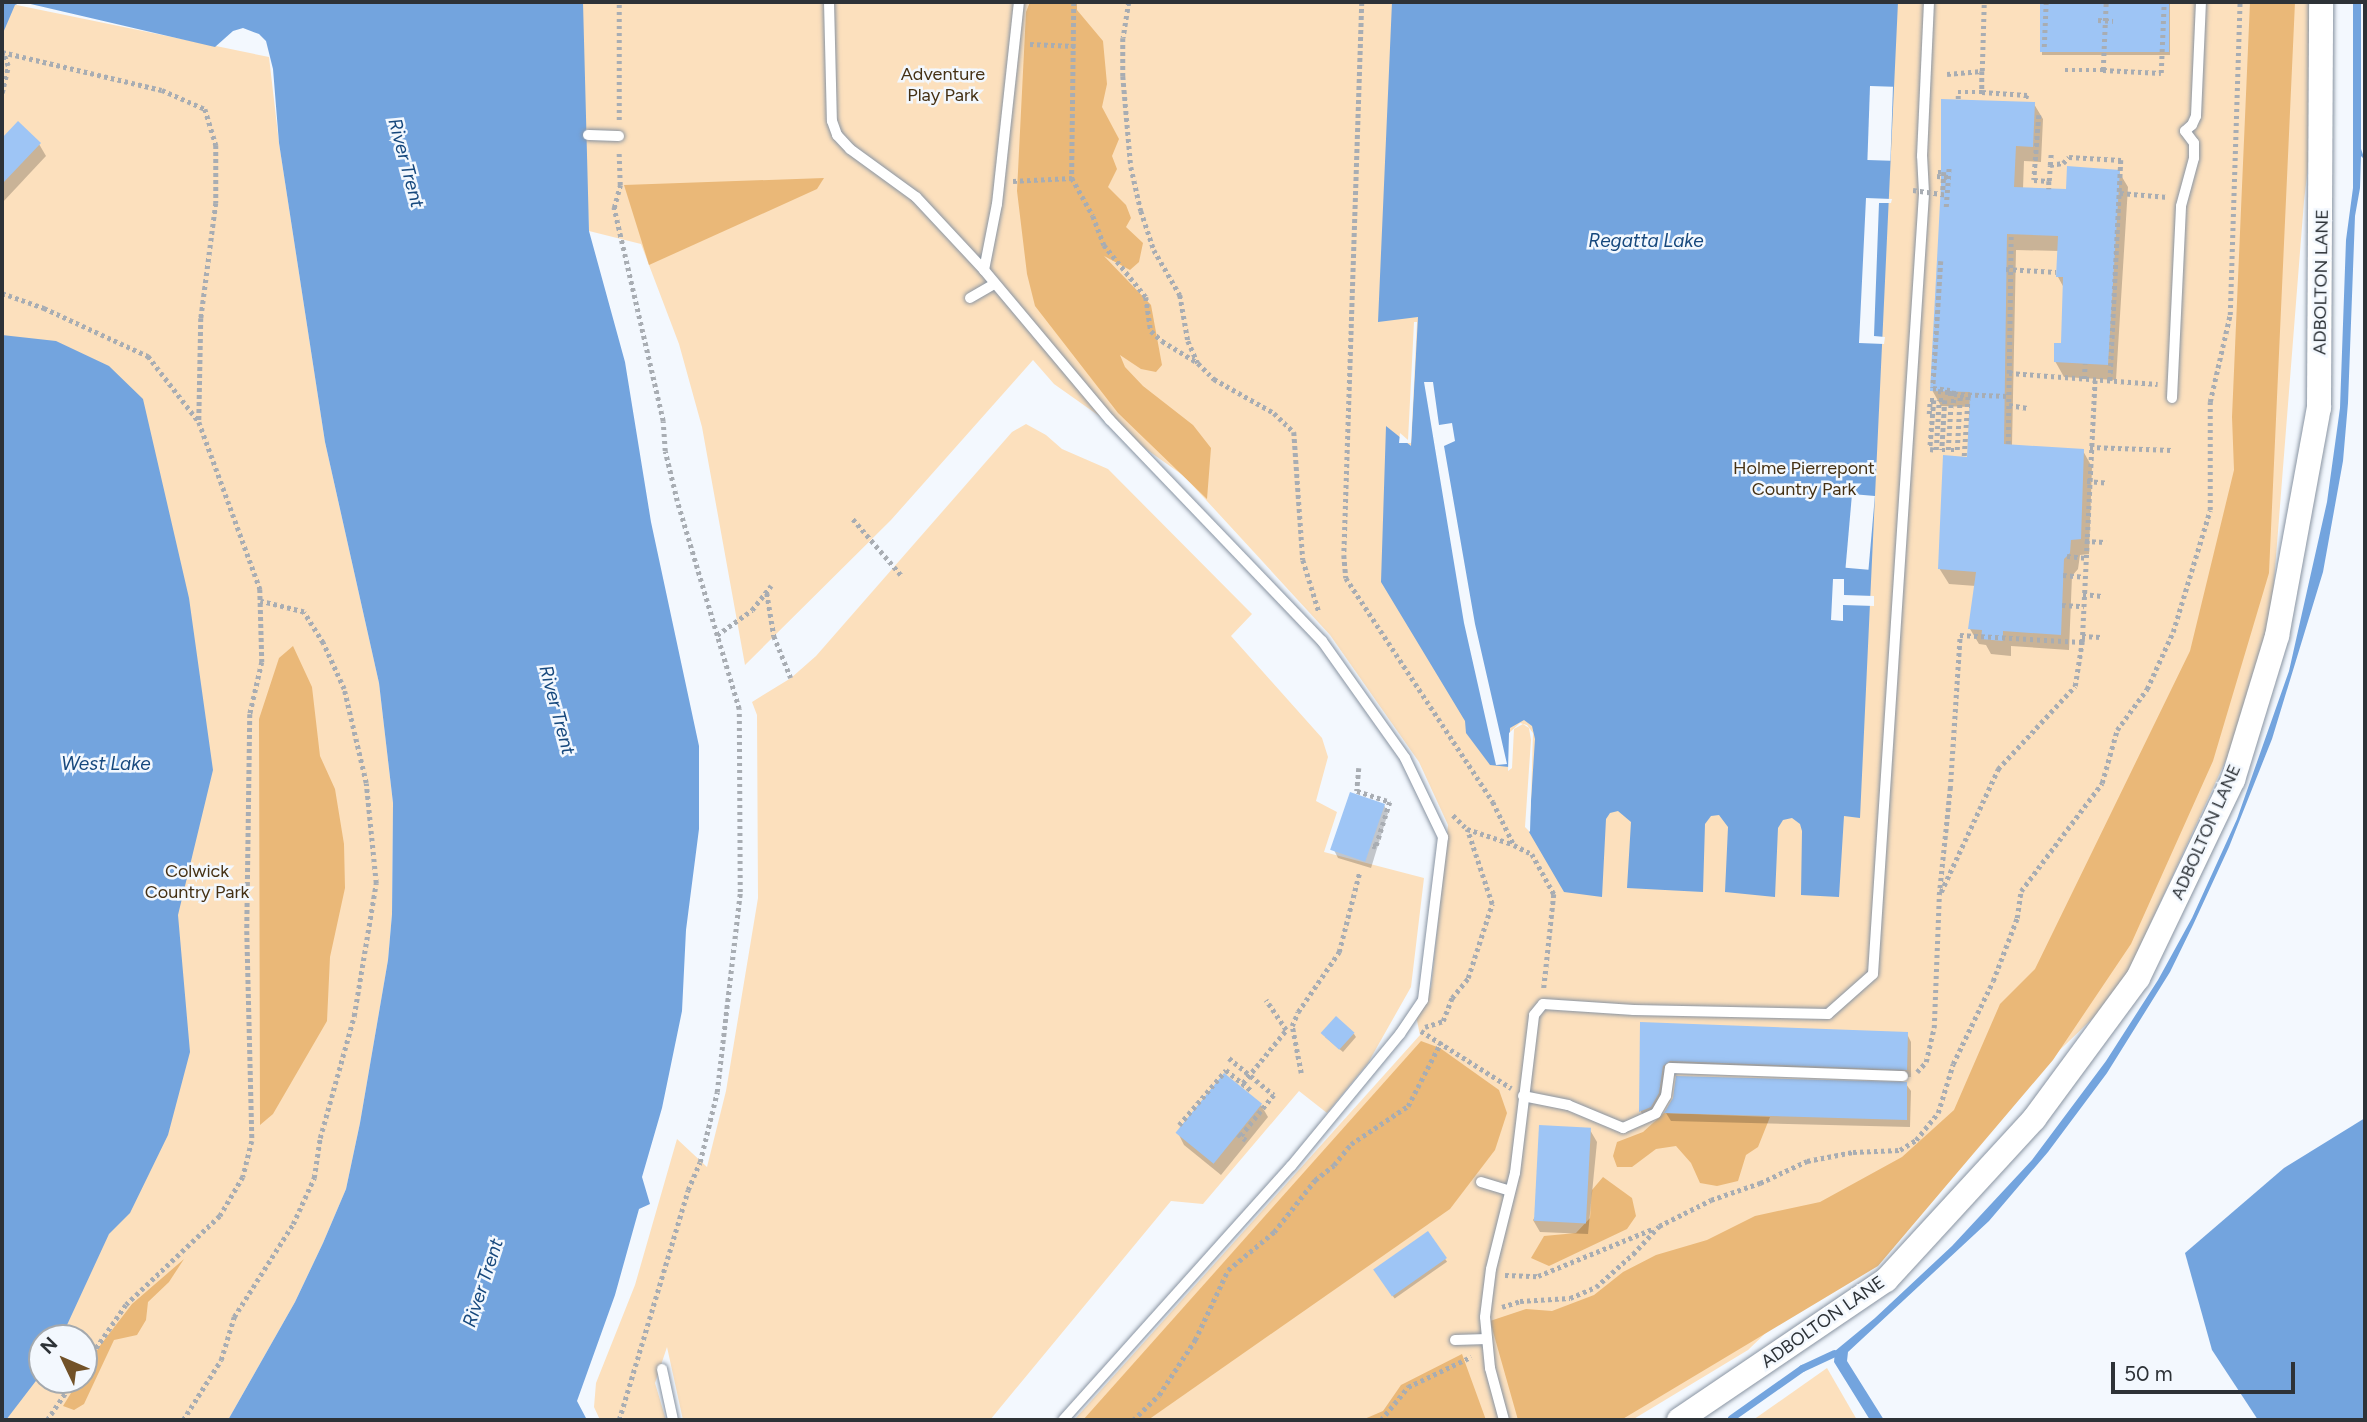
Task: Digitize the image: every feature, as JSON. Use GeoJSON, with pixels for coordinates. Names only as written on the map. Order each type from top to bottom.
{"type":"FeatureCollection","features":[{"type":"Feature","properties":{"kind":"street","name":"ADBOLTON LANE"},"geometry":{"type":"LineString","coordinates":[[1679,1420],[1886,1280],[2034,1119],[2138,978],[2233,780],[2277,636],[2319,408],[2321,2]]}},
{"type":"Feature","properties":{"kind":"lane"},"geometry":{"type":"LineString","coordinates":[[829,2],[832,121],[837,135],[863,159],[911,191],[984,270],[1110,420],[1322,641],[1405,758],[1443,837],[1423,1000],[1291,1166],[1063,1420]]}},
{"type":"Feature","properties":{"kind":"lane"},"geometry":{"type":"LineString","coordinates":[[984,270],[999,183],[1019,2]]}},
{"type":"Feature","properties":{"kind":"lane"},"geometry":{"type":"LineString","coordinates":[[1504,1420],[1488,1344],[1485,1314],[1490,1275],[1510,1191],[1534,1014],[1543,1004],[1634,1010],[1828,1014],[1873,974],[1924,192],[1922,156],[1929,2]]}},
{"type":"Feature","properties":{"kind":"lane"},"geometry":{"type":"LineString","coordinates":[[2172,398],[2182,198],[2194,158],[2194,143],[2185,131],[2196,116],[2201,2]]}},
{"type":"Feature","properties":{"kind":"lane"},"geometry":{"type":"LineString","coordinates":[[588,135],[619,136]]}},
{"type":"Feature","properties":{"kind":"lane"},"geometry":{"type":"LineString","coordinates":[[970,298],[994,284]]}},
{"type":"Feature","properties":{"kind":"lane"},"geometry":{"type":"LineString","coordinates":[[1523,1096],[1530,1100],[1568,1105],[1623,1128],[1656,1113],[1666,1096],[1670,1068],[1903,1076]]}},
{"type":"Feature","properties":{"kind":"lane"},"geometry":{"type":"LineString","coordinates":[[1480,1182],[1510,1191]]}},
{"type":"Feature","properties":{"kind":"lane"},"geometry":{"type":"LineString","coordinates":[[1455,1340],[1488,1344]]}},
{"type":"Feature","properties":{"kind":"lane"},"geometry":{"type":"LineString","coordinates":[[662,1369],[673,1420]]}},
{"type":"Feature","properties":{"kind":"path"},"geometry":{"type":"LineString","coordinates":[[619,2],[620,185],[614,208],[663,421],[665,451],[677,501],[739,709],[740,879],[718,1093],[700,1162],[688,1190],[619,1420]]}},
{"type":"Feature","properties":{"kind":"path"},"geometry":{"type":"LineString","coordinates":[[1074,2],[1072,178],[1093,216],[1104,245],[1146,297],[1151,331],[1198,363],[1214,379],[1274,412],[1294,432],[1303,560],[1318,610]]}},
{"type":"Feature","properties":{"kind":"path"},"geometry":{"type":"LineString","coordinates":[[1129,2],[1123,38],[1131,167],[1141,211],[1154,250],[1180,295],[1188,341],[1198,363]]}},
{"type":"Feature","properties":{"kind":"path"},"geometry":{"type":"LineString","coordinates":[[1362,2],[1344,541],[1346,578],[1493,802],[1514,845]]}},
{"type":"Feature","properties":{"kind":"path"},"geometry":{"type":"LineString","coordinates":[[1982,92],[1984,2]]}},
{"type":"Feature","properties":{"kind":"path"},"geometry":{"type":"LineString","coordinates":[[2044,47],[2046,2]]}},
{"type":"Feature","properties":{"kind":"path"},"geometry":{"type":"LineString","coordinates":[[2103,70],[2106,2]]}},
{"type":"Feature","properties":{"kind":"path"},"geometry":{"type":"LineString","coordinates":[[2066,70],[2161,73],[2164,2]]}},
{"type":"Feature","properties":{"kind":"path"},"geometry":{"type":"LineString","coordinates":[[1490,1275],[1538,1276],[1807,1161],[1853,1152],[1900,1150],[1916,1140],[1938,1112],[1952,1064],[1993,981],[2017,918],[2021,891],[2102,783],[2117,730],[2147,689],[2173,632],[2210,510],[2210,402],[2230,315],[2240,2]]}},
{"type":"Feature","properties":{"kind":"path"},"geometry":{"type":"LineString","coordinates":[[2098,20],[2113,21]]}},
{"type":"Feature","properties":{"kind":"path"},"geometry":{"type":"LineString","coordinates":[[1016,44],[1075,46]]}},
{"type":"Feature","properties":{"kind":"path"},"geometry":{"type":"LineString","coordinates":[[2,52],[8,66],[2,93]]}},
{"type":"Feature","properties":{"kind":"path"},"geometry":{"type":"LineString","coordinates":[[2,52],[162,90],[205,109],[216,145],[216,203],[201,318],[199,422]]}},
{"type":"Feature","properties":{"kind":"path"},"geometry":{"type":"LineString","coordinates":[[1947,74],[1982,71]]}},
{"type":"Feature","properties":{"kind":"path"},"geometry":{"type":"LineString","coordinates":[[1958,99],[1958,92],[1982,92],[2027,95],[2025,102]]}},
{"type":"Feature","properties":{"kind":"path"},"geometry":{"type":"LineString","coordinates":[[2039,115],[2034,180],[2049,181]]}},
{"type":"Feature","properties":{"kind":"path"},"geometry":{"type":"LineString","coordinates":[[2049,188],[2051,153]]}},
{"type":"Feature","properties":{"kind":"path"},"geometry":{"type":"LineString","coordinates":[[2050,165],[2063,163],[2069,157],[2121,160],[2115,343],[2110,381]]}},
{"type":"Feature","properties":{"kind":"path"},"geometry":{"type":"LineString","coordinates":[[1946,207],[1949,166]]}},
{"type":"Feature","properties":{"kind":"path"},"geometry":{"type":"LineString","coordinates":[[1937,176],[1949,177]]}},
{"type":"Feature","properties":{"kind":"path"},"geometry":{"type":"LineString","coordinates":[[999,183],[1072,178]]}},
{"type":"Feature","properties":{"kind":"path"},"geometry":{"type":"LineString","coordinates":[[1913,190],[1947,195]]}},
{"type":"Feature","properties":{"kind":"path"},"geometry":{"type":"LineString","coordinates":[[2120,193],[2182,198]]}},
{"type":"Feature","properties":{"kind":"path"},"geometry":{"type":"LineString","coordinates":[[2008,444],[2008,270],[2011,235]]}},
{"type":"Feature","properties":{"kind":"path"},"geometry":{"type":"LineString","coordinates":[[1941,261],[1933,388],[1950,390],[1948,394],[1967,396]]}},
{"type":"Feature","properties":{"kind":"path"},"geometry":{"type":"LineString","coordinates":[[2008,270],[2056,272]]}},
{"type":"Feature","properties":{"kind":"path"},"geometry":{"type":"LineString","coordinates":[[2,293],[44,308],[148,356],[199,422],[260,589],[262,662],[250,715],[247,931],[251,1141],[243,1177],[220,1216],[126,1305],[98,1346]]}},
{"type":"Feature","properties":{"kind":"path"},"geometry":{"type":"LineString","coordinates":[[2084,379],[2085,364]]}},
{"type":"Feature","properties":{"kind":"path"},"geometry":{"type":"LineString","coordinates":[[2009,373],[2173,384]]}},
{"type":"Feature","properties":{"kind":"path"},"geometry":{"type":"LineString","coordinates":[[1939,895],[1998,769],[2075,686],[2082,639],[2087,481],[2095,380]]}},
{"type":"Feature","properties":{"kind":"path"},"geometry":{"type":"LineString","coordinates":[[1938,391],[1967,396]]}},
{"type":"Feature","properties":{"kind":"path"},"geometry":{"type":"LineString","coordinates":[[1954,394],[1951,450],[1957,450],[1960,397],[2009,396]]}},
{"type":"Feature","properties":{"kind":"path"},"geometry":{"type":"LineString","coordinates":[[1964,456],[1967,396]]}},
{"type":"Feature","properties":{"kind":"path"},"geometry":{"type":"LineString","coordinates":[[1928,421],[1930,400],[1934,400],[1930,449],[1937,450],[1940,400],[1945,400],[1942,450],[1948,450],[1951,401],[1954,401]]}},
{"type":"Feature","properties":{"kind":"path"},"geometry":{"type":"LineString","coordinates":[[2009,404],[2028,408]]}},
{"type":"Feature","properties":{"kind":"path"},"geometry":{"type":"LineString","coordinates":[[2090,447],[2172,450]]}},
{"type":"Feature","properties":{"kind":"path"},"geometry":{"type":"LineString","coordinates":[[2087,481],[2108,483]]}},
{"type":"Feature","properties":{"kind":"path"},"geometry":{"type":"LineString","coordinates":[[853,519],[902,576]]}},
{"type":"Feature","properties":{"kind":"path"},"geometry":{"type":"LineString","coordinates":[[2085,541],[2106,542]]}},
{"type":"Feature","properties":{"kind":"path"},"geometry":{"type":"LineString","coordinates":[[2067,556],[2085,558]]}},
{"type":"Feature","properties":{"kind":"path"},"geometry":{"type":"LineString","coordinates":[[2063,575],[2084,577]]}},
{"type":"Feature","properties":{"kind":"path"},"geometry":{"type":"LineString","coordinates":[[717,635],[728,630],[752,610],[771,586]]}},
{"type":"Feature","properties":{"kind":"path"},"geometry":{"type":"LineString","coordinates":[[767,593],[774,636],[790,678]]}},
{"type":"Feature","properties":{"kind":"path"},"geometry":{"type":"LineString","coordinates":[[2083,594],[2102,596]]}},
{"type":"Feature","properties":{"kind":"path"},"geometry":{"type":"LineString","coordinates":[[183,1420],[221,1360],[234,1317],[293,1224],[314,1178],[320,1138],[354,1016],[376,883],[366,783],[344,689],[323,643],[304,612],[260,601]]}},
{"type":"Feature","properties":{"kind":"path"},"geometry":{"type":"LineString","coordinates":[[2062,605],[2084,606]]}},
{"type":"Feature","properties":{"kind":"path"},"geometry":{"type":"LineString","coordinates":[[1991,637],[1993,630]]}},
{"type":"Feature","properties":{"kind":"path"},"geometry":{"type":"LineString","coordinates":[[1903,1076],[1912,1077],[1926,1062],[1934,1028],[1939,895],[1950,789],[1959,635],[2101,638]]}},
{"type":"Feature","properties":{"kind":"path"},"geometry":{"type":"LineString","coordinates":[[1359,768],[1356,793],[1390,802],[1376,847],[1372,846]]}},
{"type":"Feature","properties":{"kind":"path"},"geometry":{"type":"LineString","coordinates":[[1417,1029],[1443,1021],[1452,998],[1468,978],[1492,904],[1467,829],[1532,853],[1554,894],[1543,1004]]}},
{"type":"Feature","properties":{"kind":"path"},"geometry":{"type":"LineString","coordinates":[[1243,1083],[1289,1029],[1339,952],[1360,874]]}},
{"type":"Feature","properties":{"kind":"path"},"geometry":{"type":"LineString","coordinates":[[1266,1000],[1289,1029],[1301,1073]]}},
{"type":"Feature","properties":{"kind":"path"},"geometry":{"type":"LineString","coordinates":[[1410,1016],[1417,1029],[1523,1096]]}},
{"type":"Feature","properties":{"kind":"path"},"geometry":{"type":"LineString","coordinates":[[1133,1420],[1159,1395],[1195,1340],[1228,1270],[1274,1232],[1315,1180],[1334,1165],[1351,1144],[1408,1106],[1441,1042]]}},
{"type":"Feature","properties":{"kind":"path"},"geometry":{"type":"LineString","coordinates":[[1229,1058],[1274,1095],[1239,1135],[1246,1140]]}},
{"type":"Feature","properties":{"kind":"path"},"geometry":{"type":"LineString","coordinates":[[1179,1125],[1226,1070],[1252,1091]]}},
{"type":"Feature","properties":{"kind":"path"},"geometry":{"type":"LineString","coordinates":[[1485,1314],[1520,1301],[1570,1298],[1596,1287],[1659,1226]]}},
{"type":"Feature","properties":{"kind":"path"},"geometry":{"type":"LineString","coordinates":[[1381,1420],[1408,1387],[1488,1344]]}},
{"type":"Feature","properties":{"kind":"path"},"geometry":{"type":"LineString","coordinates":[[47,1420],[65,1394]]}},
{"type":"Feature","properties":{"kind":"green space","name":"Colwick Country Park"},"geometry":{"type":"Polygon","coordinates":[[[2,2],[269,57],[279,143],[325,442],[379,683],[393,803],[392,914],[388,960],[360,1123],[346,1189],[323,1243],[295,1302],[228,1420],[2,1420],[2,2]]]}},
{"type":"Feature","properties":{"kind":"green space","name":"Holme Pierrepont Country Park"},"geometry":{"type":"Polygon","coordinates":[[[578,2],[2327,2],[2304,201],[2267,671],[2118,994],[1748,1350],[1632,1420],[1074,1420],[1420,1035],[1416,1016],[1431,987],[1448,825],[1419,762],[1330,635],[1184,476],[1054,384],[1033,360],[891,520],[745,665],[702,427],[679,344],[641,244],[589,231],[578,2]]]}},
{"type":"Feature","properties":{"kind":"green space"},"geometry":{"type":"Polygon","coordinates":[[[1026,424],[1046,435],[1062,449],[1108,469],[1252,614],[1231,636],[1322,738],[1328,757],[1316,801],[1337,812],[1324,852],[1424,878],[1411,987],[1368,1063],[1327,1113],[1299,1091],[1203,1204],[1171,1201],[990,1420],[683,1420],[667,1347],[655,1383],[666,1420],[600,1420],[594,1407],[596,1383],[635,1285],[677,1139],[707,1167],[726,1091],[758,898],[757,715],[752,702],[791,678],[816,656],[1012,432],[1026,424]]]}},
{"type":"Feature","properties":{"kind":"green space"},"geometry":{"type":"Polygon","coordinates":[[[1827,1368],[1857,1420],[1753,1420],[1827,1368]]]}},
{"type":"Feature","properties":{"kind":"shaded area"},"geometry":{"type":"Polygon","coordinates":[[[1030,2],[1077,2],[1077,10],[1103,41],[1107,84],[1102,107],[1119,139],[1112,156],[1117,169],[1108,187],[1126,205],[1131,218],[1126,227],[1143,243],[1139,262],[1130,270],[1104,256],[1151,305],[1162,365],[1156,372],[1141,369],[1120,355],[1125,367],[1143,386],[1193,425],[1211,448],[1207,499],[1118,413],[1035,306],[1027,274],[1017,191],[1026,12],[1030,2]]]}},
{"type":"Feature","properties":{"kind":"shaded area"},"geometry":{"type":"Polygon","coordinates":[[[2250,2],[2295,2],[2269,573],[2213,761],[2131,944],[2053,1060],[1878,1266],[1621,1420],[1518,1420],[1490,1321],[1526,1309],[1552,1311],[1594,1295],[1623,1272],[1656,1255],[1707,1240],[1755,1216],[1820,1202],[1902,1157],[1954,1110],[2000,1004],[2035,969],[2190,651],[2234,470],[2232,417],[2250,2]]]}},
{"type":"Feature","properties":{"kind":"shaded area"},"geometry":{"type":"Polygon","coordinates":[[[824,178],[817,189],[649,265],[624,185],[824,178]]]}},
{"type":"Feature","properties":{"kind":"shaded area"},"geometry":{"type":"Polygon","coordinates":[[[293,646],[312,687],[320,756],[335,789],[344,844],[345,888],[330,957],[327,1021],[273,1114],[260,1125],[259,719],[279,658],[293,646]]]}},
{"type":"Feature","properties":{"kind":"shaded area"},"geometry":{"type":"Polygon","coordinates":[[[1421,1041],[1440,1048],[1499,1090],[1507,1113],[1495,1150],[1450,1209],[1148,1420],[1083,1420],[1421,1041]]]}},
{"type":"Feature","properties":{"kind":"shaded area"},"geometry":{"type":"Polygon","coordinates":[[[1664,1113],[1770,1117],[1758,1147],[1746,1155],[1738,1181],[1717,1186],[1700,1183],[1691,1163],[1676,1146],[1656,1149],[1632,1167],[1617,1167],[1613,1156],[1617,1142],[1643,1132],[1664,1113]]]}},
{"type":"Feature","properties":{"kind":"shaded area"},"geometry":{"type":"Polygon","coordinates":[[[1603,1177],[1632,1198],[1636,1216],[1627,1229],[1549,1266],[1531,1258],[1544,1236],[1576,1233],[1590,1218],[1592,1190],[1603,1177]]]}},
{"type":"Feature","properties":{"kind":"shaded area"},"geometry":{"type":"Polygon","coordinates":[[[184,1259],[169,1282],[148,1302],[146,1320],[137,1335],[114,1340],[98,1374],[98,1349],[132,1304],[184,1259]]]}},
{"type":"Feature","properties":{"kind":"shaded area"},"geometry":{"type":"Polygon","coordinates":[[[1462,1354],[1486,1420],[1362,1420],[1383,1411],[1401,1385],[1462,1354]]]}},
{"type":"Feature","properties":{"kind":"shaded area"},"geometry":{"type":"Polygon","coordinates":[[[70,1394],[89,1394],[84,1404],[74,1410],[63,1406],[70,1394]]]}},
{"type":"Feature","properties":{"kind":"water"},"geometry":{"type":"Polygon","coordinates":[[[2,2],[22,2],[15,5],[3,33],[2,2]]]}},
{"type":"Feature","properties":{"kind":"water","name":"River Trent"},"geometry":{"type":"Polygon","coordinates":[[[22,2],[583,2],[589,231],[625,362],[651,522],[699,746],[699,829],[686,930],[682,1011],[662,1108],[642,1177],[650,1204],[639,1209],[615,1295],[577,1401],[587,1420],[228,1420],[295,1302],[323,1243],[346,1189],[360,1123],[388,960],[392,914],[393,803],[379,683],[325,442],[279,143],[273,69],[266,41],[259,34],[243,28],[233,31],[215,47],[22,2]]]}},
{"type":"Feature","properties":{"kind":"water","name":"Regatta Lake"},"geometry":{"type":"Polygon","coordinates":[[[1392,2],[1898,2],[1860,818],[1844,816],[1839,897],[1801,895],[1802,831],[1800,824],[1792,818],[1783,820],[1778,828],[1775,897],[1725,892],[1728,827],[1719,815],[1711,816],[1705,824],[1703,892],[1627,888],[1631,822],[1618,811],[1610,813],[1606,819],[1602,897],[1564,892],[1529,832],[1535,739],[1532,726],[1524,720],[1510,728],[1509,767],[1490,765],[1466,733],[1465,721],[1381,582],[1386,426],[1411,446],[1418,317],[1378,322],[1392,2]]]}},
{"type":"Feature","properties":{"kind":"water"},"geometry":{"type":"Polygon","coordinates":[[[2353,2],[2361,2],[2361,149],[2365,160],[2361,156],[2360,188],[2355,216],[2348,403],[2343,461],[2323,572],[2272,739],[2229,847],[2170,972],[2107,1073],[2048,1152],[1989,1221],[1848,1352],[1847,1361],[1884,1420],[1870,1420],[1834,1362],[1835,1351],[1875,1318],[1952,1246],[2032,1160],[2106,1061],[2158,980],[2192,918],[2237,819],[2289,671],[2327,502],[2340,408],[2346,240],[2353,188],[2353,2]]]}},
{"type":"Feature","properties":{"kind":"water","name":"West Lake"},"geometry":{"type":"Polygon","coordinates":[[[2,335],[56,341],[109,366],[143,399],[189,598],[213,770],[178,915],[190,1052],[168,1135],[130,1213],[109,1234],[67,1324],[28,1324],[28,1391],[6,1420],[2,1420],[2,335]]]}},
{"type":"Feature","properties":{"kind":"water"},"geometry":{"type":"Polygon","coordinates":[[[2365,1118],[2365,1420],[2258,1420],[2212,1350],[2185,1253],[2284,1168],[2365,1118]]]}},
{"type":"Feature","properties":{"kind":"pier"},"geometry":{"type":"Polygon","coordinates":[[[1870,86],[1893,87],[1890,161],[1867,160],[1870,86]]]}},
{"type":"Feature","properties":{"kind":"pier"},"geometry":{"type":"Polygon","coordinates":[[[1866,198],[1892,199],[1891,203],[1879,203],[1874,336],[1885,337],[1884,344],[1859,343],[1866,198]]]}},
{"type":"Feature","properties":{"kind":"pier"},"geometry":{"type":"Polygon","coordinates":[[[1414,322],[1417,322],[1411,443],[1399,443],[1400,433],[1408,440],[1414,322]]]}},
{"type":"Feature","properties":{"kind":"pier"},"geometry":{"type":"Polygon","coordinates":[[[1424,382],[1433,382],[1439,425],[1452,423],[1455,441],[1444,446],[1475,624],[1507,764],[1496,765],[1464,623],[1424,382]]]}},
{"type":"Feature","properties":{"kind":"pier"},"geometry":{"type":"Polygon","coordinates":[[[1852,494],[1875,496],[1868,570],[1846,568],[1852,494]]]}},
{"type":"Feature","properties":{"kind":"pier"},"geometry":{"type":"Polygon","coordinates":[[[1833,579],[1844,579],[1844,595],[1874,596],[1874,606],[1843,605],[1843,621],[1831,620],[1833,579]]]}},
{"type":"Feature","properties":{"kind":"pier"},"geometry":{"type":"Polygon","coordinates":[[[1520,723],[1527,725],[1533,733],[1530,832],[1525,827],[1531,740],[1529,728],[1523,724],[1514,729],[1512,768],[1508,771],[1509,733],[1520,723]]]}},
{"type":"Feature","properties":{"kind":"building"},"geometry":{"type":"Polygon","coordinates":[[[2040,2],[2169,2],[2169,52],[2040,52],[2040,2]]]}},
{"type":"Feature","properties":{"kind":"building"},"geometry":{"type":"Polygon","coordinates":[[[1941,99],[2035,102],[2033,147],[2016,146],[2014,187],[2066,189],[2067,166],[2120,170],[2108,365],[2054,362],[2054,343],[2061,343],[2063,277],[2056,277],[2058,236],[2007,234],[2004,444],[2084,449],[2081,539],[2071,540],[2070,553],[2064,559],[2061,635],[2003,631],[2003,641],[1981,639],[1982,630],[1968,629],[1976,572],[1938,569],[1943,455],[1967,457],[1970,392],[1930,391],[1941,184],[1941,99]]]}},
{"type":"Feature","properties":{"kind":"building"},"geometry":{"type":"Polygon","coordinates":[[[18,121],[41,143],[2,184],[2,138],[18,121]]]}},
{"type":"Feature","properties":{"kind":"building"},"geometry":{"type":"Polygon","coordinates":[[[1350,792],[1385,804],[1365,862],[1330,850],[1350,792]]]}},
{"type":"Feature","properties":{"kind":"building"},"geometry":{"type":"Polygon","coordinates":[[[1336,1016],[1355,1033],[1339,1050],[1321,1033],[1336,1016]]]}},
{"type":"Feature","properties":{"kind":"building"},"geometry":{"type":"Polygon","coordinates":[[[1640,1022],[1908,1032],[1907,1070],[1670,1061],[1663,1066],[1659,1093],[1651,1107],[1639,1112],[1640,1022]]]}},
{"type":"Feature","properties":{"kind":"building"},"geometry":{"type":"Polygon","coordinates":[[[1224,1073],[1262,1104],[1214,1164],[1176,1133],[1224,1073]]]}},
{"type":"Feature","properties":{"kind":"building"},"geometry":{"type":"Polygon","coordinates":[[[1676,1076],[1907,1082],[1907,1120],[1664,1113],[1673,1098],[1676,1076]]]}},
{"type":"Feature","properties":{"kind":"building"},"geometry":{"type":"Polygon","coordinates":[[[1539,1125],[1591,1128],[1586,1224],[1534,1221],[1539,1125]]]}},
{"type":"Feature","properties":{"kind":"building"},"geometry":{"type":"Polygon","coordinates":[[[1428,1231],[1447,1258],[1392,1296],[1373,1269],[1428,1231]]]}},
{"type":"Feature","properties":{"kind":"waterway"},"geometry":{"type":"LineString","coordinates":[[1731,1418],[1802,1368],[1834,1353]]}},
{"type":"Feature","properties":{"kind":"park label","name":"Adventure Play Park"},"geometry":{"type":"Point","coordinates":[943,85]}}]}
